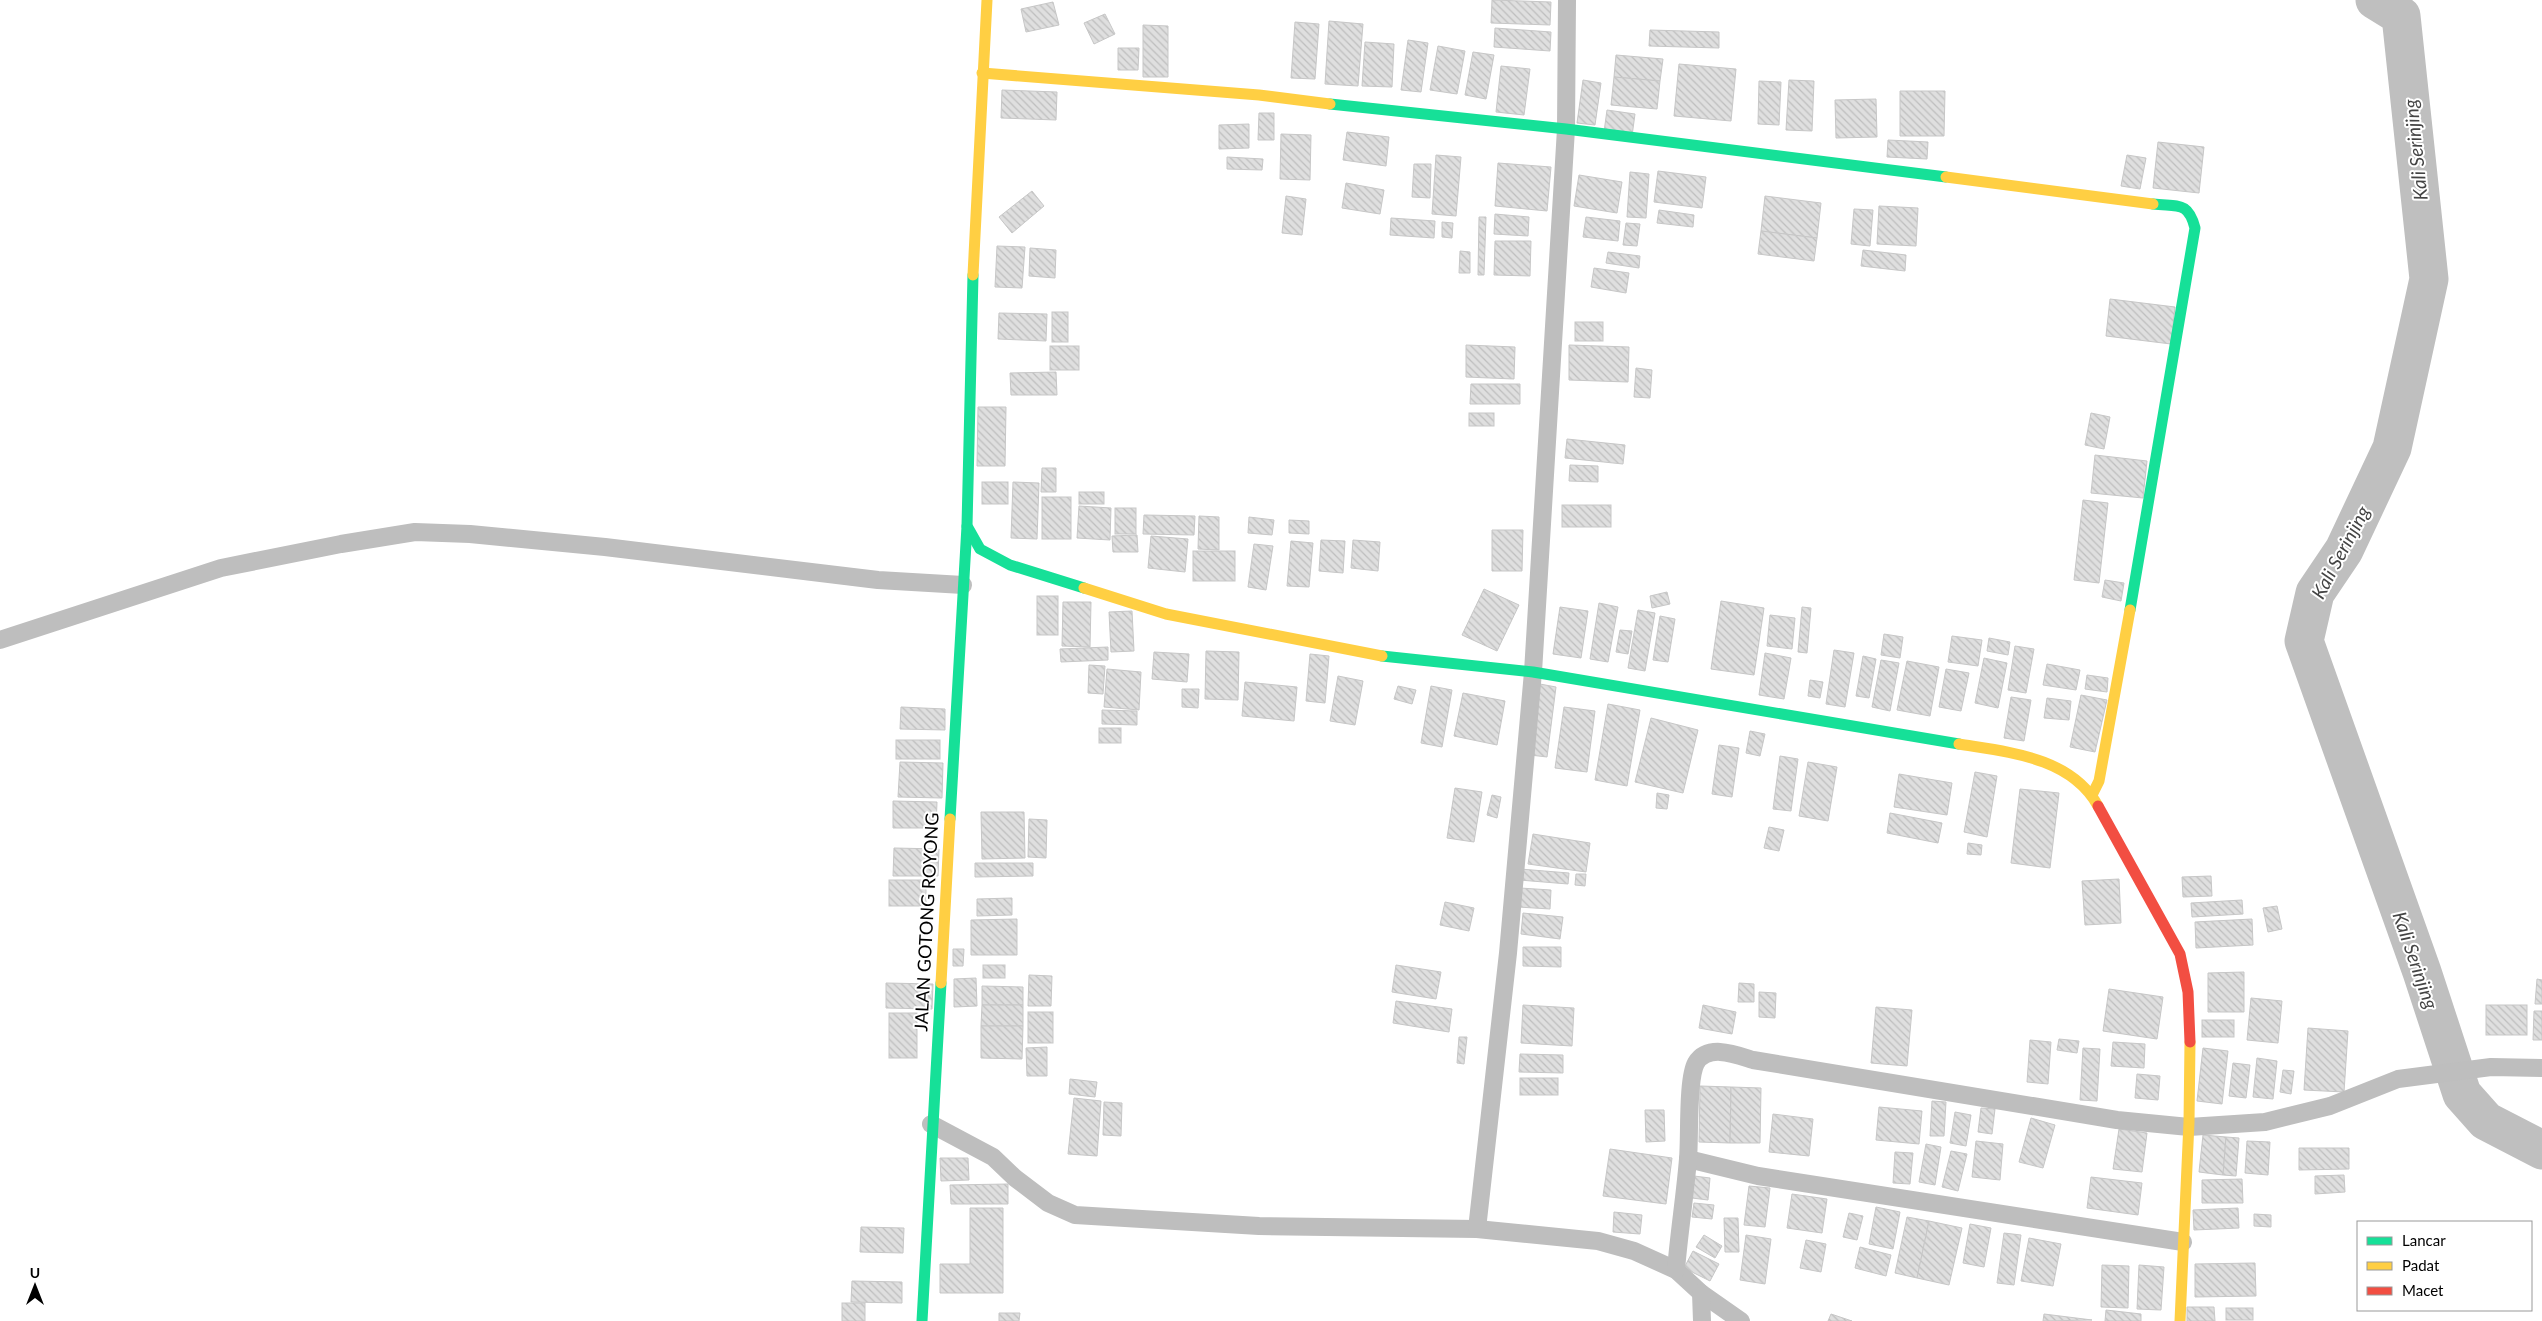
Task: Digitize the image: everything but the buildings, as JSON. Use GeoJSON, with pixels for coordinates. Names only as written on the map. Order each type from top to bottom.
{"type":"FeatureCollection","features":[{"type":"Feature","properties":{"kind":"street","name":"JALAN GOTONG ROYONG"},"geometry":{"type":"LineString","coordinates":[[922,1321],[931,1124],[967,526],[973,256],[987,0]]}},
{"type":"Feature","properties":{"kind":"street"},"geometry":{"type":"LineString","coordinates":[[1477,1229],[1509,943],[1533,672],[1566,129],[1567,0]]}},
{"type":"Feature","properties":{"kind":"street"},"geometry":{"type":"LineString","coordinates":[[982,73],[1258,95],[1404,113],[1566,129],[2185,208],[2191,214],[2195,228],[2130,618],[2099,781],[2092,794]]}},
{"type":"Feature","properties":{"kind":"street"},"geometry":{"type":"LineString","coordinates":[[967,526],[980,549],[1010,565],[1166,614],[1389,657],[1533,672],[2037,758],[2074,776],[2092,794],[2180,954],[2187,974],[2190,993],[2190,1128],[2180,1321]]}},
{"type":"Feature","properties":{"kind":"street"},"geometry":{"type":"LineString","coordinates":[[0,640],[221,568],[341,544],[415,532],[470,534],[566,543],[878,580],[963,585]]}},
{"type":"Feature","properties":{"kind":"street"},"geometry":{"type":"LineString","coordinates":[[1676,1270],[1696,1062],[1707,1055],[1721,1051],[1753,1060],[2117,1120],[2190,1128],[2265,1122],[2330,1106],[2398,1079],[2491,1067],[2542,1068]]}},
{"type":"Feature","properties":{"kind":"street"},"geometry":{"type":"LineString","coordinates":[[931,1124],[993,1157],[1015,1178],[1048,1203],[1075,1215],[1258,1226],[1477,1229],[1598,1241],[1634,1251],[1676,1270],[1701,1293],[1741,1321]]}},
{"type":"Feature","properties":{"kind":"street"},"geometry":{"type":"LineString","coordinates":[[1688,1159],[1758,1176],[2183,1242]]}},
{"type":"Feature","properties":{"kind":"street"},"geometry":{"type":"LineString","coordinates":[[1701,1293],[1702,1321]]}},
{"type":"Feature","properties":{"kind":"waterway","name":"Kali Serinjing"},"geometry":{"type":"LineString","coordinates":[[2375,0],[2401,16],[2429,279],[2392,448],[2344,550],[2315,593],[2304,641],[2422,972],[2462,1094],[2486,1121],[2542,1150]]}},
{"type":"Feature","properties":{"kind":"traffic: fast"},"geometry":{"type":"LineString","coordinates":[[1330,104],[1566,129],[1946,177]]}},
{"type":"Feature","properties":{"kind":"traffic: fast"},"geometry":{"type":"LineString","coordinates":[[2130,610],[2195,228],[2189,213],[2185,209],[2153,204]]}},
{"type":"Feature","properties":{"kind":"traffic: fast"},"geometry":{"type":"LineString","coordinates":[[973,275],[967,526],[980,549],[1010,565],[1084,588]]}},
{"type":"Feature","properties":{"kind":"traffic: fast"},"geometry":{"type":"LineString","coordinates":[[950,819],[967,526]]}},
{"type":"Feature","properties":{"kind":"traffic: fast"},"geometry":{"type":"LineString","coordinates":[[1382,656],[1533,672],[1959,744]]}},
{"type":"Feature","properties":{"kind":"traffic: fast"},"geometry":{"type":"LineString","coordinates":[[922,1321],[941,983]]}},
{"type":"Feature","properties":{"kind":"traffic: slow"},"geometry":{"type":"LineString","coordinates":[[973,275],[987,0]]}},
{"type":"Feature","properties":{"kind":"traffic: slow"},"geometry":{"type":"LineString","coordinates":[[982,73],[1259,95],[1330,104]]}},
{"type":"Feature","properties":{"kind":"traffic: slow"},"geometry":{"type":"LineString","coordinates":[[1946,177],[2153,204]]}},
{"type":"Feature","properties":{"kind":"traffic: slow"},"geometry":{"type":"LineString","coordinates":[[1084,588],[1166,614],[1382,656]]}},
{"type":"Feature","properties":{"kind":"traffic: slow"},"geometry":{"type":"LineString","coordinates":[[2092,795],[2099,781],[2130,610]]}},
{"type":"Feature","properties":{"kind":"traffic: slow"},"geometry":{"type":"LineString","coordinates":[[1959,744],[2017,754],[2055,767],[2072,777],[2086,790],[2098,806]]}},
{"type":"Feature","properties":{"kind":"traffic: slow"},"geometry":{"type":"LineString","coordinates":[[941,983],[950,819]]}},
{"type":"Feature","properties":{"kind":"traffic: slow"},"geometry":{"type":"LineString","coordinates":[[2180,1321],[2189,1122],[2190,1042]]}},
{"type":"Feature","properties":{"kind":"traffic: jam"},"geometry":{"type":"LineString","coordinates":[[2098,806],[2180,954],[2188,992],[2190,1042]]}}]}
